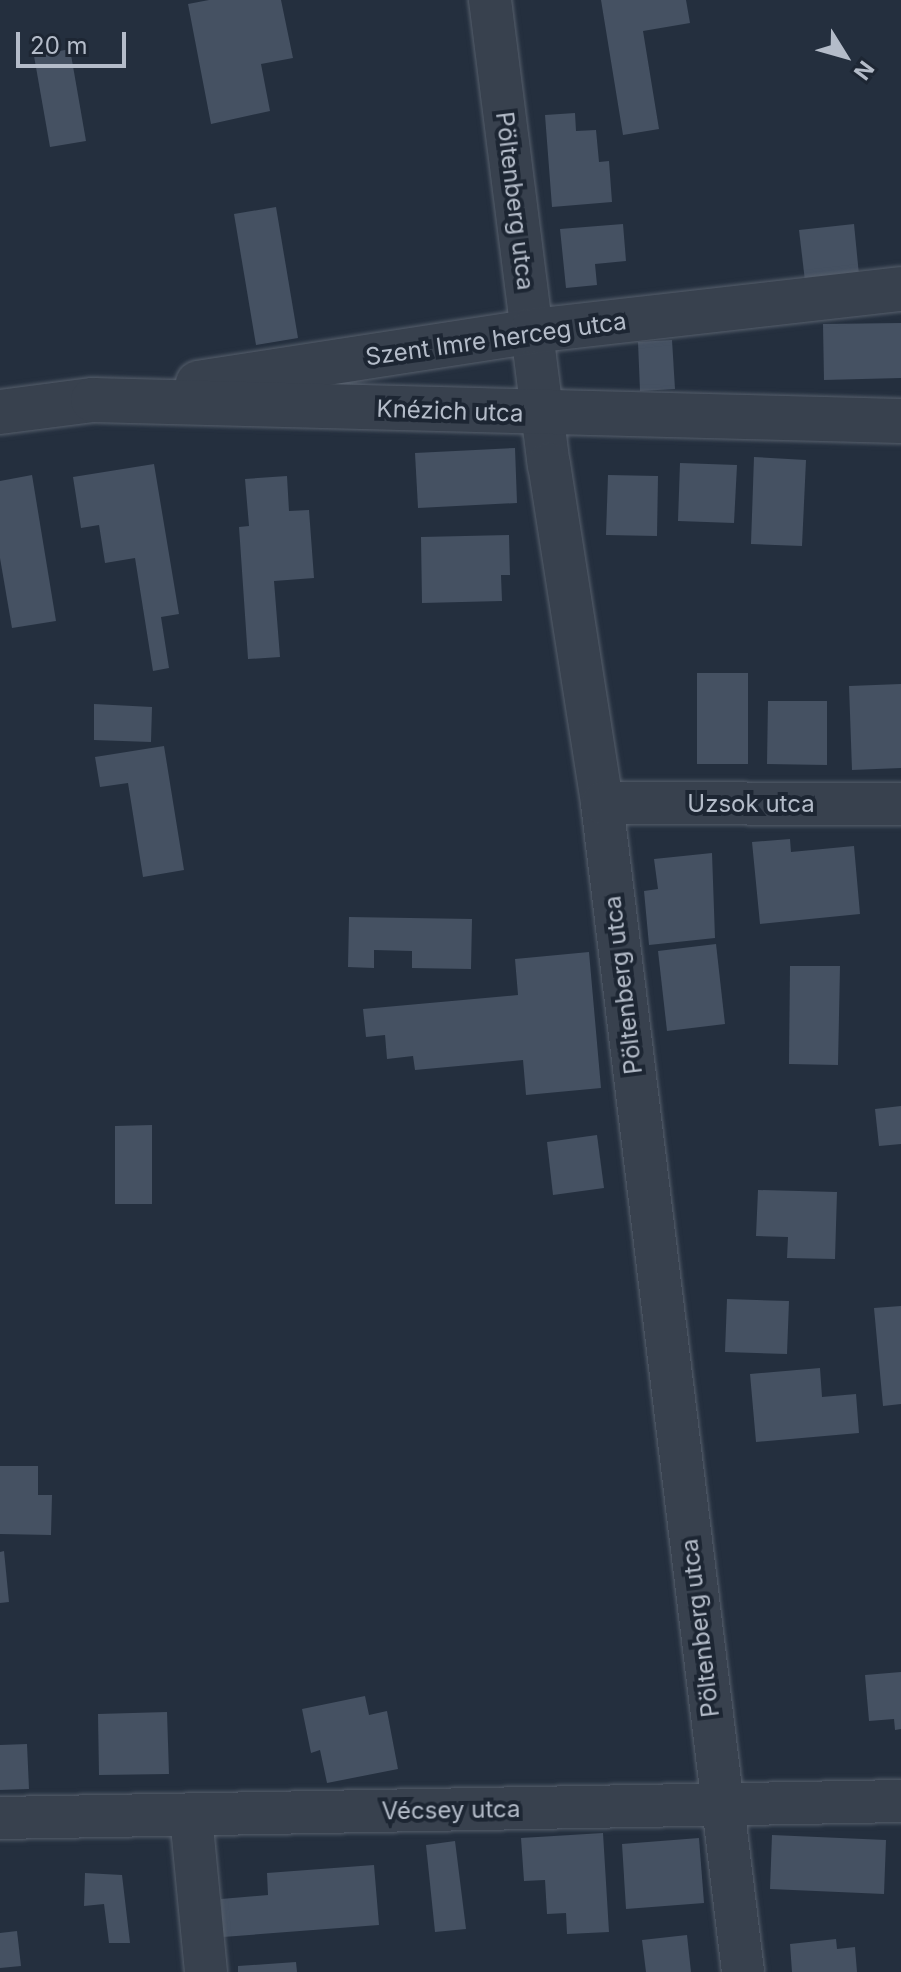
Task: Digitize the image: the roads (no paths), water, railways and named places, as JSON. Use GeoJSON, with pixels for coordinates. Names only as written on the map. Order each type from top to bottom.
{"type":"FeatureCollection","features":[{"type":"Feature","properties":{"kind":"street","name":"Pöltenberg utca"},"geometry":{"type":"LineString","coordinates":[[490,0],[543,414],[602,803],[743,1972]]}},
{"type":"Feature","properties":{"kind":"street","name":"Szent Imre herceg utca"},"geometry":{"type":"LineString","coordinates":[[93,400],[532,331],[901,289]]}},
{"type":"Feature","properties":{"kind":"street","name":"Knézich utca"},"geometry":{"type":"LineString","coordinates":[[0,412],[93,400],[901,421]]}},
{"type":"Feature","properties":{"kind":"street","name":"Uzsok utca"},"geometry":{"type":"LineString","coordinates":[[602,803],[901,804]]}},
{"type":"Feature","properties":{"kind":"street","name":"Vécsey utca"},"geometry":{"type":"LineString","coordinates":[[0,1818],[901,1801]]}},
{"type":"Feature","properties":{"kind":"street"},"geometry":{"type":"LineString","coordinates":[[191,1816],[206,1972]]}}]}
